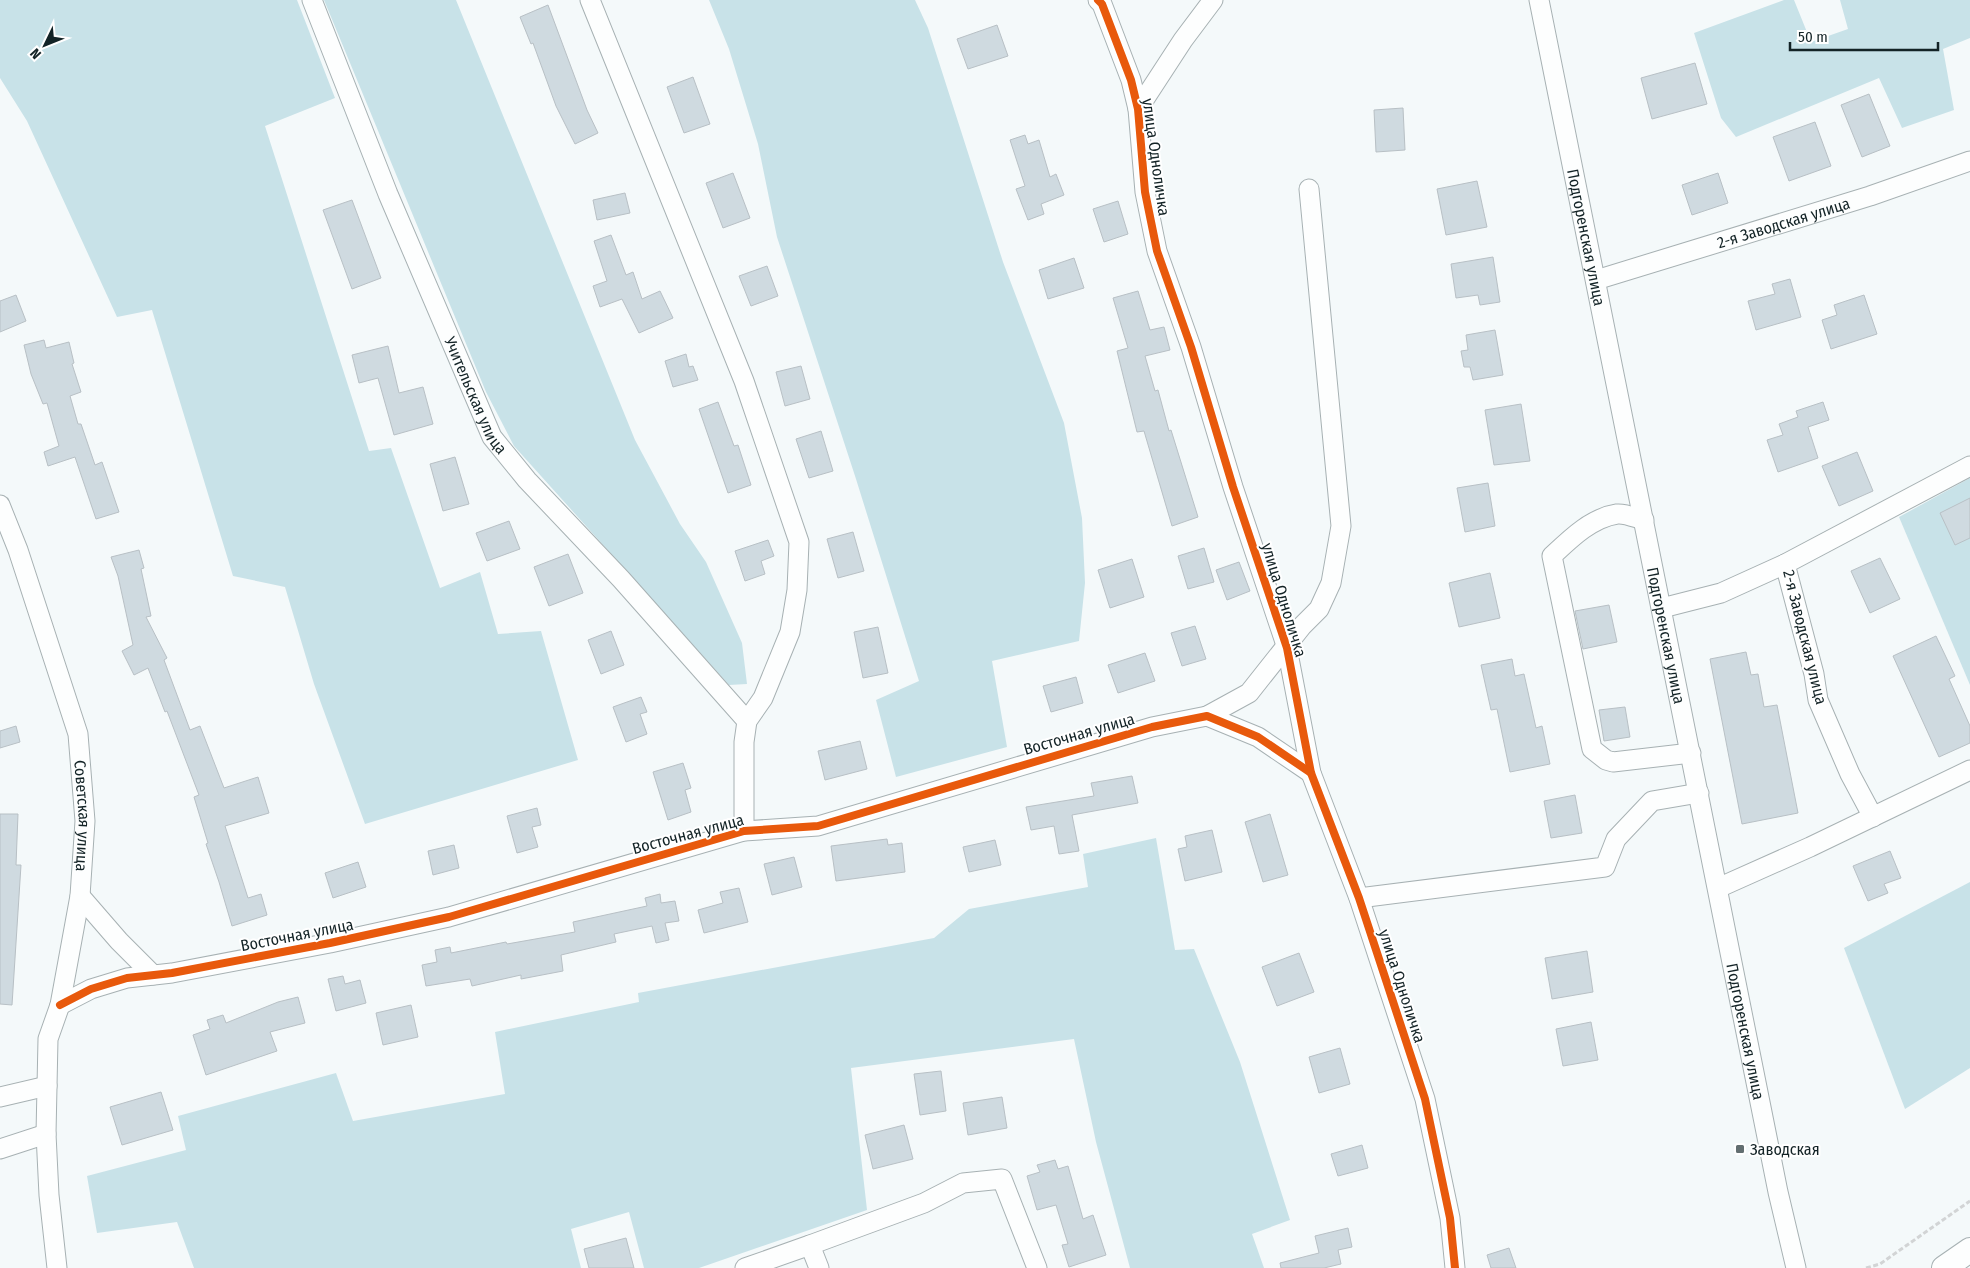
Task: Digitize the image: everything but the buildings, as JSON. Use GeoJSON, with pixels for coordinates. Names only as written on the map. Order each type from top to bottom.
{"type":"FeatureCollection","features":[{"type":"Feature","properties":{"kind":"main road"},"geometry":{"type":"LineString","coordinates":[[1944,1268],[1970,1250]]}},
{"type":"Feature","properties":{"kind":"street","name":"Учительская улица"},"geometry":{"type":"LineString","coordinates":[[312,0],[388,194],[492,437],[527,480],[622,579],[747,721]]}},
{"type":"Feature","properties":{"kind":"street"},"geometry":{"type":"LineString","coordinates":[[590,0],[744,381],[799,542],[797,590],[790,632],[763,698],[747,721],[744,742],[744,831]]}},
{"type":"Feature","properties":{"kind":"street","name":"улица Одноличка"},"geometry":{"type":"LineString","coordinates":[[1098,0],[1102,4],[1131,80],[1138,109],[1145,192],[1157,251],[1191,347],[1232,487],[1287,648],[1311,773],[1359,898],[1425,1099],[1450,1218],[1455,1268]]}},
{"type":"Feature","properties":{"kind":"street"},"geometry":{"type":"LineString","coordinates":[[1138,109],[1183,40],[1213,0]]}},
{"type":"Feature","properties":{"kind":"street","name":"Подгоренская улица"},"geometry":{"type":"LineString","coordinates":[[1539,0],[1776,1182],[1796,1268]]}},
{"type":"Feature","properties":{"kind":"street","name":"2-я Заводская улица"},"geometry":{"type":"LineString","coordinates":[[1596,280],[1870,196],[1970,161]]}},
{"type":"Feature","properties":{"kind":"street","name":"Восточная улица"},"geometry":{"type":"LineString","coordinates":[[60,1005],[91,989],[127,978],[330,943],[449,917],[744,831],[818,826],[1152,727],[1207,716],[1249,693],[1287,648],[1302,626],[1319,608],[1331,583],[1340,526],[1309,189]]}},
{"type":"Feature","properties":{"kind":"street","name":"2-я Заводская улица"},"geometry":{"type":"LineString","coordinates":[[1873,817],[1850,774],[1818,700],[1814,674],[1785,564],[1970,466]]}},
{"type":"Feature","properties":{"kind":"street","name":"Советская улица"},"geometry":{"type":"LineString","coordinates":[[0,505],[18,550],[78,734],[84,821],[80,896],[60,1005],[48,1039],[46,1134],[49,1195],[57,1268]]}},
{"type":"Feature","properties":{"kind":"street"},"geometry":{"type":"LineString","coordinates":[[1644,520],[1619,514],[1599,520],[1574,535],[1552,556],[1592,749],[1606,760],[1612,762],[1691,753]]}},
{"type":"Feature","properties":{"kind":"street"},"geometry":{"type":"LineString","coordinates":[[1662,608],[1721,593],[1785,564]]}},
{"type":"Feature","properties":{"kind":"street"},"geometry":{"type":"LineString","coordinates":[[1207,716],[1258,737],[1311,773]]}},
{"type":"Feature","properties":{"kind":"street"},"geometry":{"type":"LineString","coordinates":[[1718,888],[1810,847],[1970,770]]}},
{"type":"Feature","properties":{"kind":"street"},"geometry":{"type":"LineString","coordinates":[[1359,898],[1605,867],[1616,839],[1652,801],[1699,793]]}},
{"type":"Feature","properties":{"kind":"street"},"geometry":{"type":"LineString","coordinates":[[80,896],[119,941],[153,975]]}},
{"type":"Feature","properties":{"kind":"street"},"geometry":{"type":"LineString","coordinates":[[0,1097],[47,1086]]}},
{"type":"Feature","properties":{"kind":"street"},"geometry":{"type":"LineString","coordinates":[[0,1149],[46,1134]]}},
{"type":"Feature","properties":{"kind":"street"},"geometry":{"type":"LineString","coordinates":[[745,1268],[924,1203],[963,1183],[1002,1179],[1037,1268]]}},
{"type":"Feature","properties":{"kind":"street"},"geometry":{"type":"LineString","coordinates":[[810,1245],[819,1268]]}},
{"type":"Feature","properties":{"kind":"path"},"geometry":{"type":"LineString","coordinates":[[1866,1268],[1880,1264],[1970,1201]]}},
{"type":"Feature","properties":{"kind":"shaded area"},"geometry":{"type":"Polygon","coordinates":[[[0,0],[297,0],[335,98],[265,126],[369,451],[391,448],[440,588],[480,572],[498,634],[541,631],[578,760],[365,824],[314,684],[285,587],[233,576],[152,310],[117,317],[27,121],[0,78],[0,0]]]}},
{"type":"Feature","properties":{"kind":"shaded area"},"geometry":{"type":"Polygon","coordinates":[[[324,0],[456,0],[635,440],[680,524],[706,562],[742,643],[747,684],[729,685],[514,446],[486,392],[324,0]]]}},
{"type":"Feature","properties":{"kind":"shaded area"},"geometry":{"type":"Polygon","coordinates":[[[709,0],[915,0],[928,28],[1003,262],[1064,423],[1082,518],[1085,583],[1079,641],[992,661],[1007,747],[896,777],[876,700],[919,681],[856,479],[777,237],[758,144],[729,49],[709,0]]]}},
{"type":"Feature","properties":{"kind":"shaded area"},"geometry":{"type":"Polygon","coordinates":[[[1784,0],[1794,0],[1811,42],[1848,29],[1840,0],[1970,0],[1970,38],[1943,49],[1954,110],[1902,128],[1879,78],[1736,137],[1721,118],[1694,33],[1784,0]]]}},
{"type":"Feature","properties":{"kind":"shaded area"},"geometry":{"type":"Polygon","coordinates":[[[1970,478],[1970,685],[1899,517],[1970,478]]]}},
{"type":"Feature","properties":{"kind":"shaded area"},"geometry":{"type":"Polygon","coordinates":[[[1156,838],[1175,950],[1194,949],[1240,1062],[1290,1220],[1252,1234],[1264,1268],[1130,1268],[1096,1142],[1074,1039],[851,1068],[867,1210],[699,1268],[644,1268],[629,1212],[571,1229],[581,1268],[194,1268],[177,1222],[97,1233],[87,1176],[186,1150],[178,1116],[336,1073],[353,1121],[505,1094],[495,1032],[639,1002],[638,993],[934,938],[969,909],[1088,887],[1083,854],[1156,838]]]}},
{"type":"Feature","properties":{"kind":"shaded area"},"geometry":{"type":"Polygon","coordinates":[[[1970,882],[1970,1068],[1905,1109],[1844,948],[1970,882]]]}},
{"type":"Feature","properties":{"kind":"cycle path"},"geometry":{"type":"LineString","coordinates":[[1098,0],[1102,4],[1131,80],[1138,109],[1145,192],[1157,251],[1191,347],[1233,487],[1287,648],[1311,773],[1359,898],[1425,1099],[1450,1218],[1455,1268]]}},
{"type":"Feature","properties":{"kind":"cycle path"},"geometry":{"type":"LineString","coordinates":[[60,1005],[91,989],[127,978],[172,973],[330,943],[449,917],[744,831],[818,826],[1152,727],[1207,716],[1258,737],[1311,773]]}},
{"type":"Feature","properties":{"kind":"place","name":"Заводская"},"geometry":{"type":"Point","coordinates":[1740,1149]}}]}
